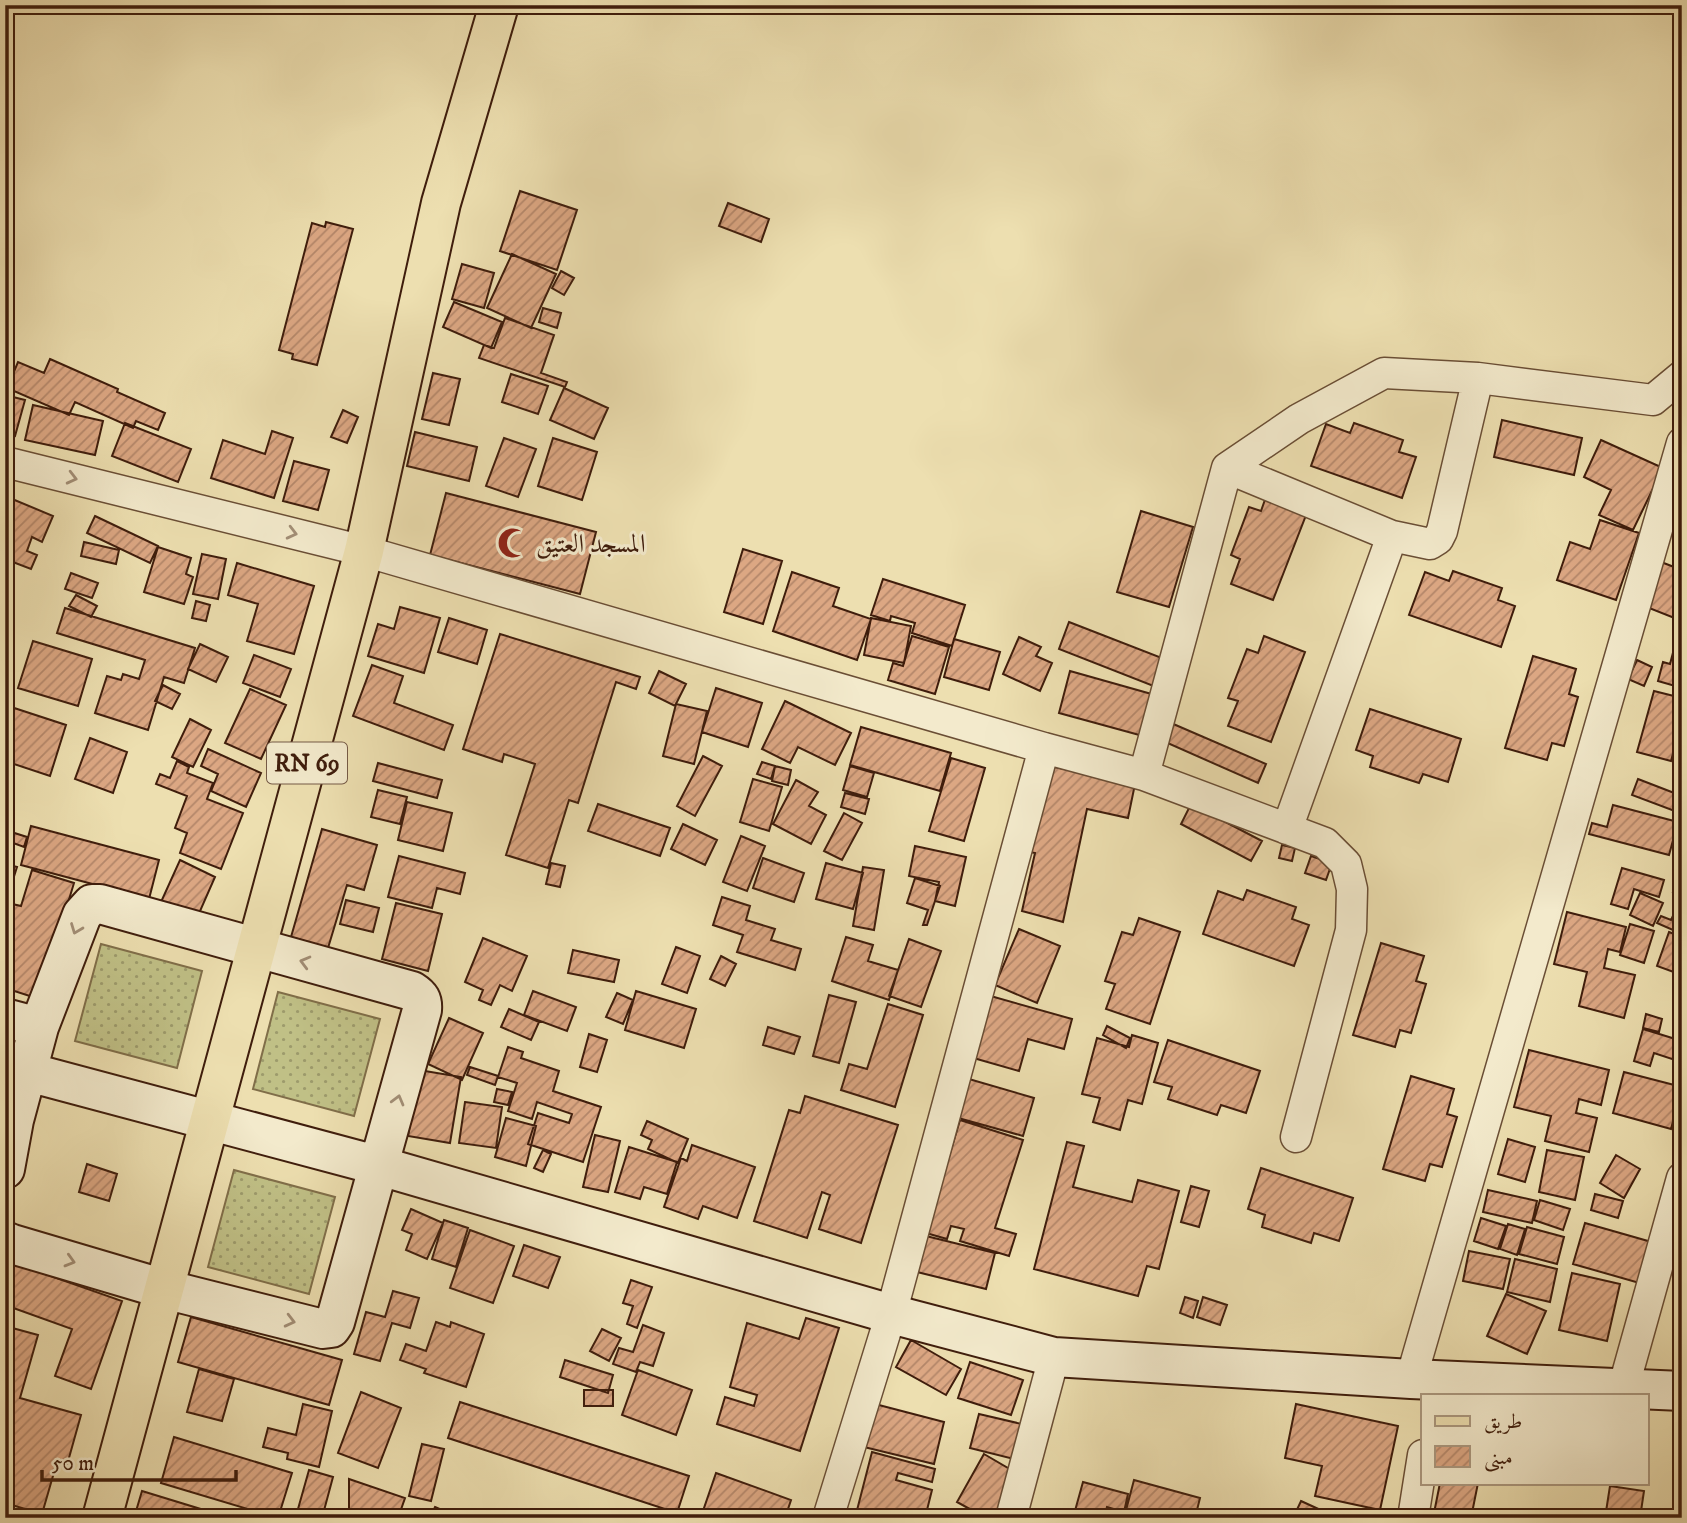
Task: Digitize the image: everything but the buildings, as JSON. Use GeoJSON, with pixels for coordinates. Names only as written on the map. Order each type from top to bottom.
{"type":"FeatureCollection","features":[{"type":"Feature","properties":{"kind":"main road","name":"RN 69"},"geometry":{"type":"LineString","coordinates":[[102,1518],[364,551],[441,203],[499,5]]}},
{"type":"Feature","properties":{"kind":"main road"},"geometry":{"type":"LineString","coordinates":[[5,1168],[10,1119],[28,1072],[22,1023],[82,915],[92,904],[412,991],[423,1003],[380,1166],[331,1328],[323,1329],[164,1289],[5,1241]]}},
{"type":"Feature","properties":{"kind":"main road"},"geometry":{"type":"LineString","coordinates":[[28,1072],[380,1166],[891,1314],[1054,1357],[1425,1385],[1682,1391]]}},
{"type":"Feature","properties":{"kind":"street"},"geometry":{"type":"LineString","coordinates":[[1144,775],[1227,468],[1298,419],[1384,373],[1478,378],[1654,400],[1682,376]]}},
{"type":"Feature","properties":{"kind":"street"},"geometry":{"type":"LineString","coordinates":[[1227,468],[1392,536],[1430,544],[1438,539],[1443,531],[1478,378]]}},
{"type":"Feature","properties":{"kind":"street"},"geometry":{"type":"LineString","coordinates":[[1425,1385],[1682,443]]}},
{"type":"Feature","properties":{"kind":"street"},"geometry":{"type":"LineString","coordinates":[[5,462],[364,551],[1144,775],[1325,844],[1346,864],[1352,888],[1351,930],[1296,1137]]}},
{"type":"Feature","properties":{"kind":"street"},"geometry":{"type":"LineString","coordinates":[[1287,829],[1392,536]]}},
{"type":"Feature","properties":{"kind":"street"},"geometry":{"type":"LineString","coordinates":[[828,1518],[891,1314],[1044,748]]}},
{"type":"Feature","properties":{"kind":"street"},"geometry":{"type":"LineString","coordinates":[[1623,1389],[1682,1178]]}},
{"type":"Feature","properties":{"kind":"street"},"geometry":{"type":"LineString","coordinates":[[1011,1518],[1054,1357]]}},
{"type":"Feature","properties":{"kind":"street"},"geometry":{"type":"LineString","coordinates":[[1413,1518],[1421,1468]]}},
{"type":"Feature","properties":{"kind":"green space"},"geometry":{"type":"Polygon","coordinates":[[[101,944],[202,971],[177,1068],[75,1041],[101,944]]]}},
{"type":"Feature","properties":{"kind":"green space"},"geometry":{"type":"Polygon","coordinates":[[[278,992],[380,1019],[354,1116],[253,1089],[278,992]]]}},
{"type":"Feature","properties":{"kind":"green space"},"geometry":{"type":"Polygon","coordinates":[[[234,1170],[335,1197],[309,1294],[208,1267],[234,1170]]]}},
{"type":"Feature","properties":{"kind":"place","name":"المسجد العتيق"},"geometry":{"type":"Point","coordinates":[513,543]}}]}
